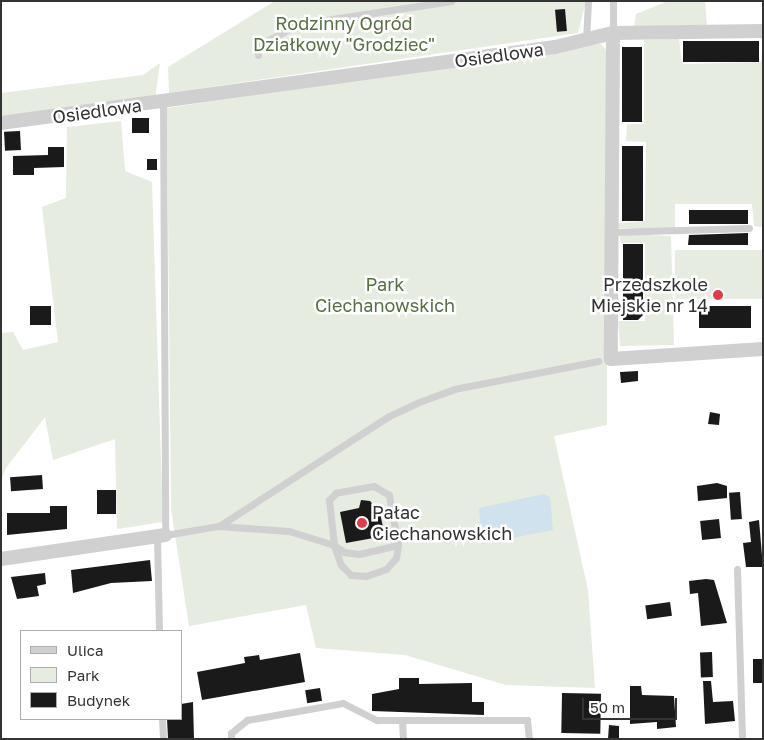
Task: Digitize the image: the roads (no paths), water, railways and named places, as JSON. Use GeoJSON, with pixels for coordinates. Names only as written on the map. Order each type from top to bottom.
{"type":"FeatureCollection","features":[{"type":"Feature","properties":{"kind":"street","name":"Osiedlowa"},"geometry":{"type":"LineString","coordinates":[[1,123],[163,102],[586,40],[613,33],[763,32]]}},
{"type":"Feature","properties":{"kind":"street"},"geometry":{"type":"LineString","coordinates":[[613,33],[612,232],[605,360],[763,349]]}},
{"type":"Feature","properties":{"kind":"street"},"geometry":{"type":"LineString","coordinates":[[1,559],[161,536]]}},
{"type":"Feature","properties":{"kind":"lane"},"geometry":{"type":"LineString","coordinates":[[258,55],[257,46],[300,24],[451,1]]}},
{"type":"Feature","properties":{"kind":"lane"},"geometry":{"type":"LineString","coordinates":[[586,40],[588,1]]}},
{"type":"Feature","properties":{"kind":"lane"},"geometry":{"type":"LineString","coordinates":[[613,1],[613,33]]}},
{"type":"Feature","properties":{"kind":"lane"},"geometry":{"type":"LineString","coordinates":[[159,630],[163,102]]}},
{"type":"Feature","properties":{"kind":"lane"},"geometry":{"type":"LineString","coordinates":[[612,232],[749,228]]}},
{"type":"Feature","properties":{"kind":"lane"},"geometry":{"type":"LineString","coordinates":[[219,526],[389,416],[419,402],[454,389],[605,360]]}},
{"type":"Feature","properties":{"kind":"lane"},"geometry":{"type":"LineString","coordinates":[[374,486],[389,495],[398,545],[396,558],[386,569],[366,576],[351,574],[341,565],[334,545],[329,500],[336,493],[374,486]]}},
{"type":"Feature","properties":{"kind":"lane"},"geometry":{"type":"LineString","coordinates":[[161,536],[219,526],[289,531],[334,545],[344,552],[358,554],[398,545]]}},
{"type":"Feature","properties":{"kind":"lane"},"geometry":{"type":"LineString","coordinates":[[737,569],[742,739]]}},
{"type":"Feature","properties":{"kind":"lane"},"geometry":{"type":"LineString","coordinates":[[231,739],[231,733],[248,720],[344,704],[377,720],[527,720],[529,739]]}},
{"type":"Feature","properties":{"kind":"lane"},"geometry":{"type":"LineString","coordinates":[[162,720],[163,739]]}},
{"type":"Feature","properties":{"kind":"lane"},"geometry":{"type":"LineString","coordinates":[[402,720],[403,739]]}},
{"type":"Feature","properties":{"kind":"water"},"geometry":{"type":"Polygon","coordinates":[[[544,494],[550,497],[553,530],[482,544],[479,508],[544,494]]]}},
{"type":"Feature","properties":{"kind":"place","name":"Przedszkole Miejskie nr 14"},"geometry":{"type":"Point","coordinates":[718,295]}},
{"type":"Feature","properties":{"kind":"place","name":"Pałac Ciechanowskich"},"geometry":{"type":"Point","coordinates":[362,523]}},
{"type":"Feature","properties":{"kind":"park label","name":"Rodzinny Ogród Działkowy \"Grodziec\""},"geometry":{"type":"Point","coordinates":[344,34]}},
{"type":"Feature","properties":{"kind":"park label","name":"Park Ciechanowskich"},"geometry":{"type":"Point","coordinates":[385,295]}}]}
